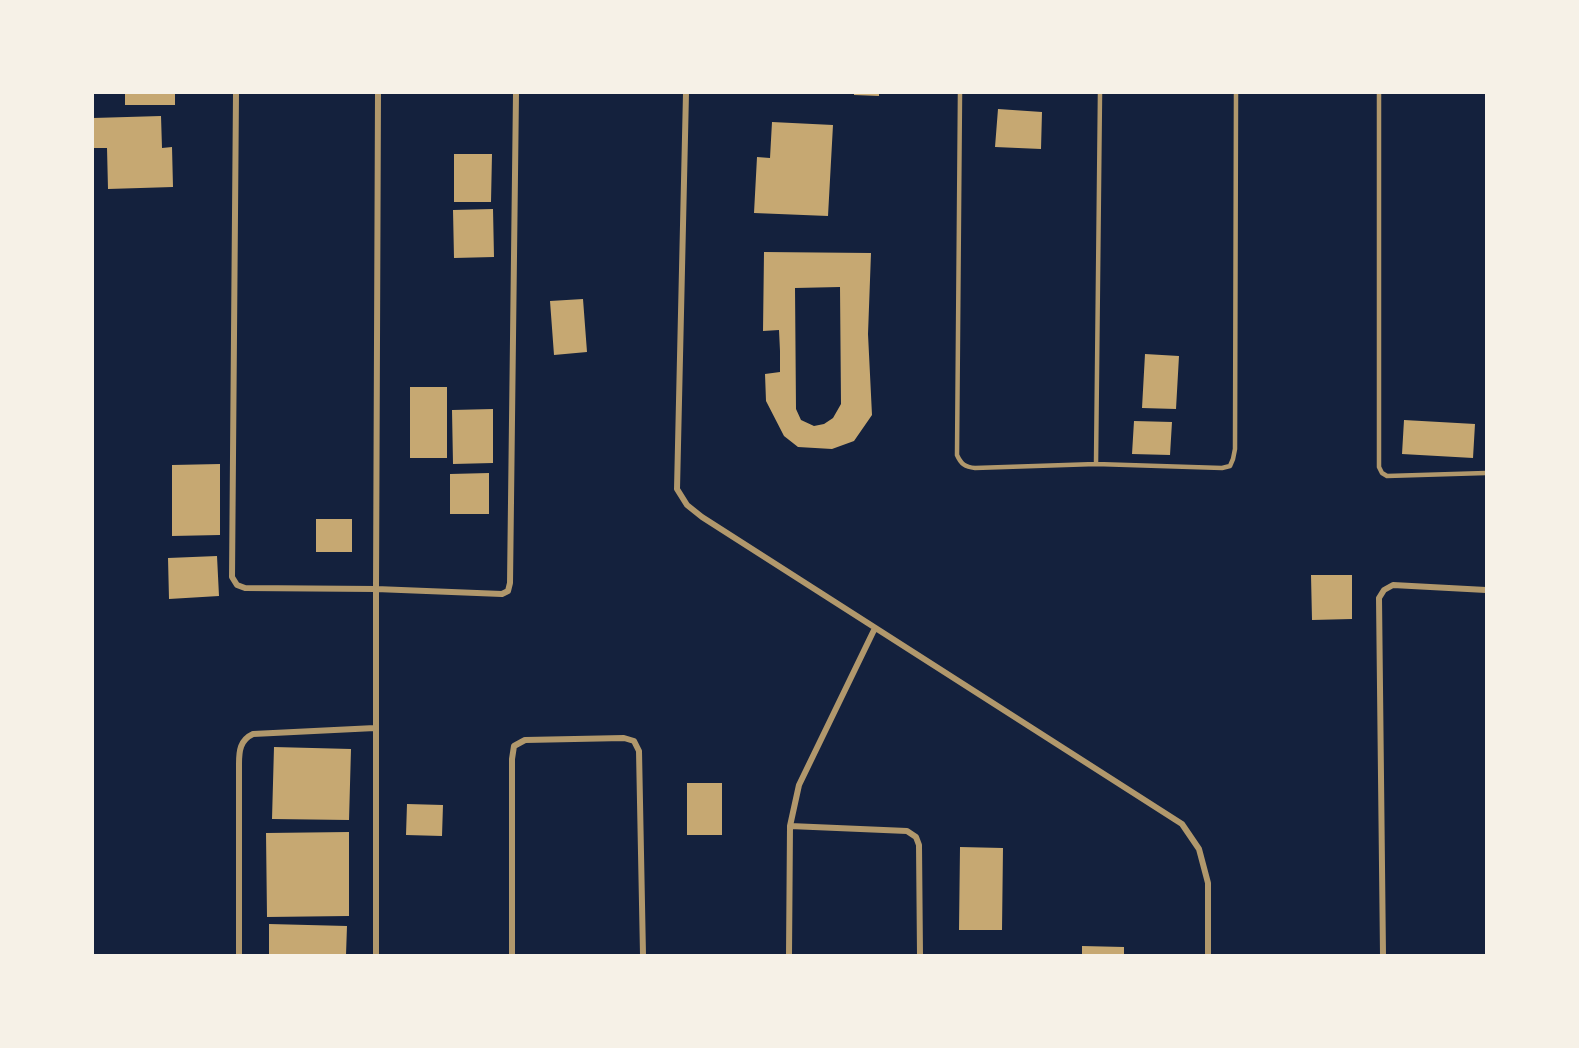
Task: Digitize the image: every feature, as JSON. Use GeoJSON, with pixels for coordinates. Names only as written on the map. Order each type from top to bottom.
{"type":"FeatureCollection","features":[{"type":"Feature","properties":{"kind":"street"},"geometry":{"type":"LineString","coordinates":[[236,93],[232,577],[237,585],[245,588],[376,589],[502,594],[508,591],[510,583],[516,93]]}},
{"type":"Feature","properties":{"kind":"street"},"geometry":{"type":"LineString","coordinates":[[376,955],[378,93]]}},
{"type":"Feature","properties":{"kind":"street"},"geometry":{"type":"LineString","coordinates":[[686,93],[677,489],[687,505],[702,517],[1182,824],[1199,849],[1208,883],[1208,955]]}},
{"type":"Feature","properties":{"kind":"street"},"geometry":{"type":"LineString","coordinates":[[1383,955],[1379,598],[1384,590],[1393,585],[1486,590]]}},
{"type":"Feature","properties":{"kind":"street"},"geometry":{"type":"LineString","coordinates":[[789,955],[790,826],[799,785],[875,628]]}},
{"type":"Feature","properties":{"kind":"street"},"geometry":{"type":"LineString","coordinates":[[239,955],[238,765],[240,749],[245,738],[253,734],[375,728]]}},
{"type":"Feature","properties":{"kind":"street"},"geometry":{"type":"LineString","coordinates":[[512,955],[512,759],[514,746],[525,740],[624,738],[634,741],[639,751],[643,955]]}},
{"type":"Feature","properties":{"kind":"street"},"geometry":{"type":"LineString","coordinates":[[790,826],[907,831],[916,837],[919,845],[920,955]]}},
{"type":"Feature","properties":{"kind":"lane"},"geometry":{"type":"LineString","coordinates":[[960,93],[957,454],[961,463],[975,468],[1096,464],[1222,468],[1230,465],[1233,459],[1235,437],[1236,93]]}},
{"type":"Feature","properties":{"kind":"lane"},"geometry":{"type":"LineString","coordinates":[[1096,464],[1100,93]]}},
{"type":"Feature","properties":{"kind":"lane"},"geometry":{"type":"LineString","coordinates":[[1379,93],[1379,466],[1387,477],[1486,473]]}},
{"type":"Feature","properties":{"kind":"building"},"geometry":{"type":"Polygon","coordinates":[[[125,93],[175,93],[175,105],[125,105],[125,93]]]}},
{"type":"Feature","properties":{"kind":"building"},"geometry":{"type":"Polygon","coordinates":[[[854,93],[879,93],[879,96],[854,95],[854,93]]]}},
{"type":"Feature","properties":{"kind":"building"},"geometry":{"type":"Polygon","coordinates":[[[998,109],[1042,112],[1041,149],[995,147],[998,109]]]}},
{"type":"Feature","properties":{"kind":"building"},"geometry":{"type":"Polygon","coordinates":[[[161,116],[162,148],[172,147],[173,187],[108,189],[107,148],[93,148],[93,118],[161,116]]]}},
{"type":"Feature","properties":{"kind":"building"},"geometry":{"type":"Polygon","coordinates":[[[772,122],[833,125],[828,216],[754,213],[757,157],[770,158],[772,122]]]}},
{"type":"Feature","properties":{"kind":"building"},"geometry":{"type":"Polygon","coordinates":[[[454,154],[492,154],[491,202],[454,202],[454,154]]]}},
{"type":"Feature","properties":{"kind":"building"},"geometry":{"type":"Polygon","coordinates":[[[493,209],[494,257],[454,258],[453,210],[493,209]]]}},
{"type":"Feature","properties":{"kind":"building"},"geometry":{"type":"Polygon","coordinates":[[[764,252],[871,253],[868,334],[872,415],[854,441],[832,449],[798,447],[784,436],[766,401],[765,374],[780,372],[779,330],[763,331],[764,252]],[[840,287],[795,288],[796,409],[801,420],[814,426],[824,424],[833,418],[841,404],[840,287]]]}},
{"type":"Feature","properties":{"kind":"building"},"geometry":{"type":"Polygon","coordinates":[[[583,299],[587,352],[554,355],[550,301],[583,299]]]}},
{"type":"Feature","properties":{"kind":"building"},"geometry":{"type":"Polygon","coordinates":[[[1145,354],[1179,356],[1176,409],[1142,408],[1145,354]]]}},
{"type":"Feature","properties":{"kind":"building"},"geometry":{"type":"Polygon","coordinates":[[[410,387],[447,387],[447,458],[410,458],[410,387]]]}},
{"type":"Feature","properties":{"kind":"building"},"geometry":{"type":"Polygon","coordinates":[[[493,409],[493,463],[453,464],[452,410],[493,409]]]}},
{"type":"Feature","properties":{"kind":"building"},"geometry":{"type":"Polygon","coordinates":[[[1404,420],[1475,424],[1473,458],[1402,454],[1404,420]]]}},
{"type":"Feature","properties":{"kind":"building"},"geometry":{"type":"Polygon","coordinates":[[[1134,421],[1172,422],[1170,455],[1132,454],[1134,421]]]}},
{"type":"Feature","properties":{"kind":"building"},"geometry":{"type":"Polygon","coordinates":[[[220,464],[220,535],[172,536],[172,465],[220,464]]]}},
{"type":"Feature","properties":{"kind":"building"},"geometry":{"type":"Polygon","coordinates":[[[489,473],[489,514],[450,514],[450,474],[489,473]]]}},
{"type":"Feature","properties":{"kind":"building"},"geometry":{"type":"Polygon","coordinates":[[[316,519],[352,519],[352,552],[316,552],[316,519]]]}},
{"type":"Feature","properties":{"kind":"building"},"geometry":{"type":"Polygon","coordinates":[[[217,556],[219,596],[169,599],[168,558],[217,556]]]}},
{"type":"Feature","properties":{"kind":"building"},"geometry":{"type":"Polygon","coordinates":[[[1311,575],[1352,575],[1352,619],[1312,620],[1311,575]]]}},
{"type":"Feature","properties":{"kind":"building"},"geometry":{"type":"Polygon","coordinates":[[[274,747],[351,749],[349,820],[272,819],[274,747]]]}},
{"type":"Feature","properties":{"kind":"building"},"geometry":{"type":"Polygon","coordinates":[[[687,783],[722,783],[722,835],[687,835],[687,783]]]}},
{"type":"Feature","properties":{"kind":"building"},"geometry":{"type":"Polygon","coordinates":[[[407,804],[443,805],[442,836],[406,835],[407,804]]]}},
{"type":"Feature","properties":{"kind":"building"},"geometry":{"type":"Polygon","coordinates":[[[349,832],[349,916],[267,917],[266,833],[349,832]]]}},
{"type":"Feature","properties":{"kind":"building"},"geometry":{"type":"Polygon","coordinates":[[[960,847],[1003,848],[1002,930],[959,930],[960,847]]]}},
{"type":"Feature","properties":{"kind":"building"},"geometry":{"type":"Polygon","coordinates":[[[269,924],[347,926],[346,955],[269,955],[269,924]]]}},
{"type":"Feature","properties":{"kind":"building"},"geometry":{"type":"Polygon","coordinates":[[[1082,946],[1124,947],[1124,955],[1082,955],[1082,946]]]}}]}
